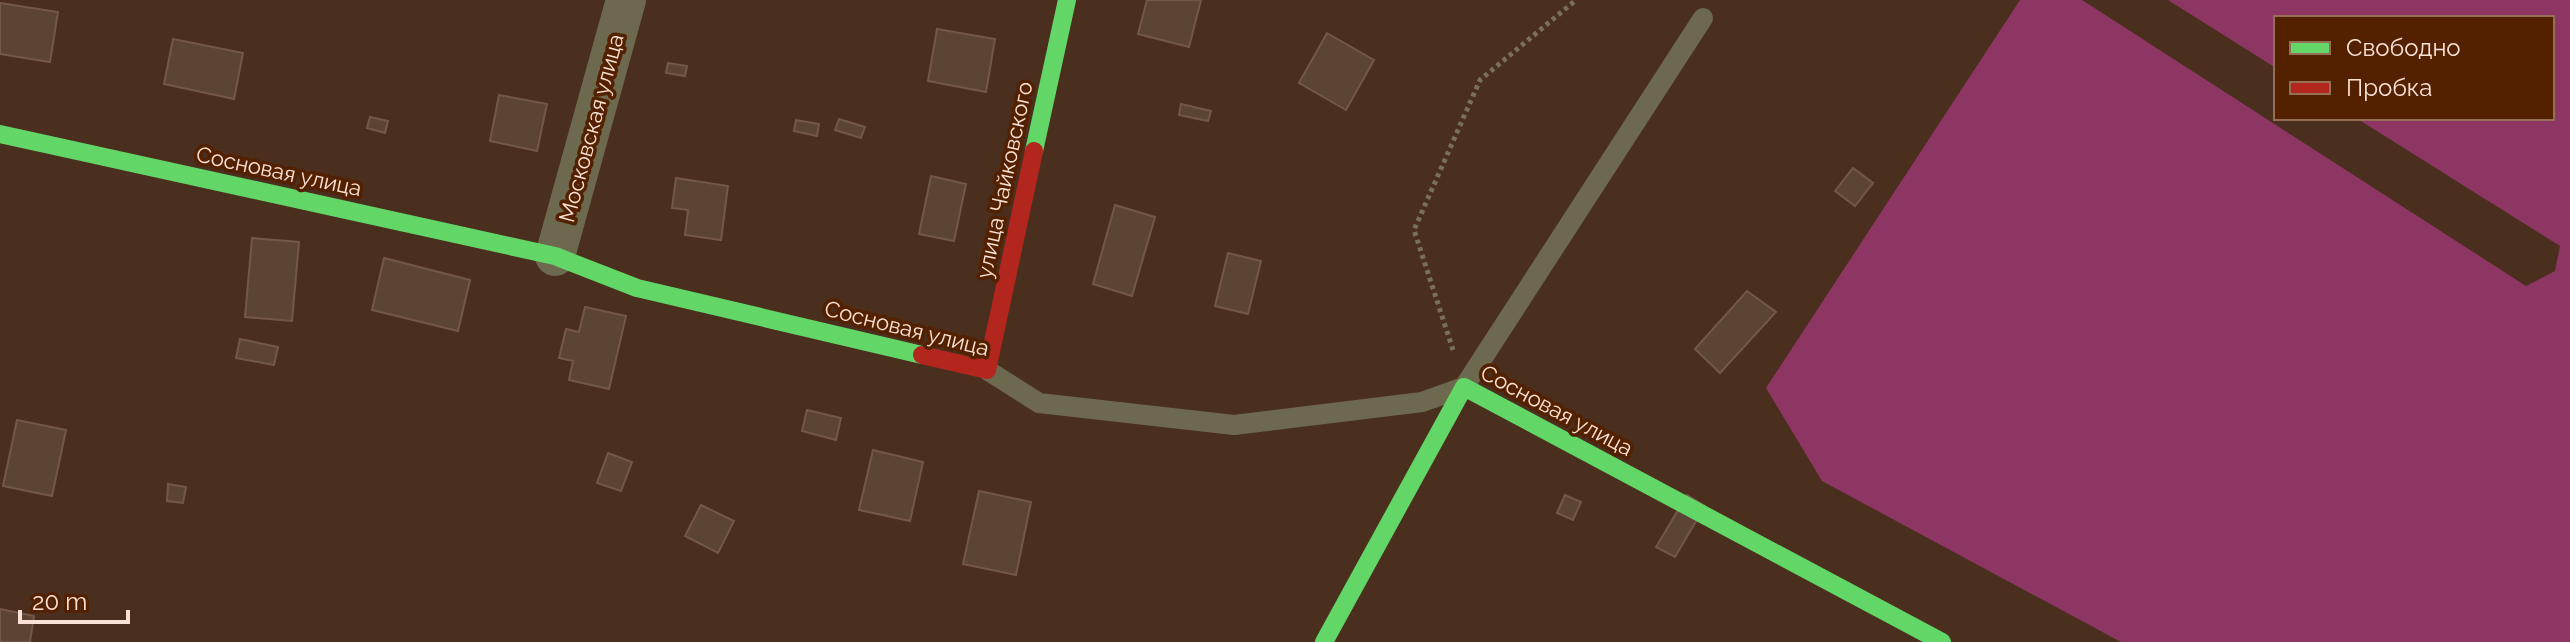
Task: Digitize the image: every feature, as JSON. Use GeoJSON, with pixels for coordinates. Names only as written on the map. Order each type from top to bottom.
{"type":"FeatureCollection","features":[{"type":"Feature","properties":{"kind":"street","name":"Московская улица"},"geometry":{"type":"LineString","coordinates":[[555,256],[626,0]]}},
{"type":"Feature","properties":{"kind":"street","name":"улица Чайковского"},"geometry":{"type":"LineString","coordinates":[[987,370],[1067,0]]}},
{"type":"Feature","properties":{"kind":"street","name":"Сосновая улица"},"geometry":{"type":"LineString","coordinates":[[0,134],[555,256],[637,288],[987,370]]}},
{"type":"Feature","properties":{"kind":"street","name":"Сосновая улица"},"geometry":{"type":"LineString","coordinates":[[1464,387],[1942,642]]}},
{"type":"Feature","properties":{"kind":"street"},"geometry":{"type":"LineString","coordinates":[[1324,642],[1464,387]]}},
{"type":"Feature","properties":{"kind":"lane"},"geometry":{"type":"LineString","coordinates":[[1464,387],[1703,18]]}},
{"type":"Feature","properties":{"kind":"lane","name":"Сосновая улица"},"geometry":{"type":"LineString","coordinates":[[987,370],[1039,403],[1234,425],[1422,402],[1464,387]]}},
{"type":"Feature","properties":{"kind":"path"},"geometry":{"type":"LineString","coordinates":[[1464,387],[1414,230],[1480,80],[1576,0]]}},
{"type":"Feature","properties":{"kind":"shaded area"},"geometry":{"type":"Polygon","coordinates":[[[2020,0],[2082,0],[2526,286],[2555,271],[2560,246],[2359,120],[2554,120],[2554,16],[2274,16],[2274,67],[2168,0],[2570,0],[2570,642],[2121,642],[1822,481],[1766,388],[2020,0]]]}},
{"type":"Feature","properties":{"kind":"building"},"geometry":{"type":"Polygon","coordinates":[[[1147,0],[1201,0],[1189,47],[1138,34],[1147,0]]]}},
{"type":"Feature","properties":{"kind":"building"},"geometry":{"type":"Polygon","coordinates":[[[0,3],[58,12],[50,62],[0,54],[0,3]]]}},
{"type":"Feature","properties":{"kind":"building"},"geometry":{"type":"Polygon","coordinates":[[[937,29],[995,39],[986,92],[928,81],[937,29]]]}},
{"type":"Feature","properties":{"kind":"building"},"geometry":{"type":"Polygon","coordinates":[[[1327,33],[1374,60],[1346,110],[1299,83],[1327,33]]]}},
{"type":"Feature","properties":{"kind":"building"},"geometry":{"type":"Polygon","coordinates":[[[173,39],[243,53],[234,99],[164,84],[173,39]]]}},
{"type":"Feature","properties":{"kind":"building"},"geometry":{"type":"Polygon","coordinates":[[[668,63],[687,66],[685,76],[666,73],[668,63]]]}},
{"type":"Feature","properties":{"kind":"building"},"geometry":{"type":"Polygon","coordinates":[[[499,95],[547,104],[537,151],[490,141],[499,95]]]}},
{"type":"Feature","properties":{"kind":"building"},"geometry":{"type":"Polygon","coordinates":[[[1181,104],[1211,111],[1208,121],[1179,115],[1181,104]]]}},
{"type":"Feature","properties":{"kind":"building"},"geometry":{"type":"Polygon","coordinates":[[[370,117],[388,121],[385,133],[367,128],[370,117]]]}},
{"type":"Feature","properties":{"kind":"building"},"geometry":{"type":"Polygon","coordinates":[[[839,119],[865,127],[861,138],[835,130],[839,119]]]}},
{"type":"Feature","properties":{"kind":"building"},"geometry":{"type":"Polygon","coordinates":[[[796,120],[819,124],[817,136],[794,131],[796,120]]]}},
{"type":"Feature","properties":{"kind":"building"},"geometry":{"type":"Polygon","coordinates":[[[1853,168],[1873,183],[1855,206],[1835,191],[1853,168]]]}},
{"type":"Feature","properties":{"kind":"building"},"geometry":{"type":"Polygon","coordinates":[[[931,176],[966,184],[954,241],[919,234],[931,176]]]}},
{"type":"Feature","properties":{"kind":"building"},"geometry":{"type":"Polygon","coordinates":[[[676,178],[728,186],[721,240],[685,235],[688,210],[672,208],[676,178]]]}},
{"type":"Feature","properties":{"kind":"building"},"geometry":{"type":"Polygon","coordinates":[[[1115,205],[1155,217],[1132,296],[1093,284],[1115,205]]]}},
{"type":"Feature","properties":{"kind":"building"},"geometry":{"type":"Polygon","coordinates":[[[252,238],[299,242],[292,321],[245,317],[252,238]]]}},
{"type":"Feature","properties":{"kind":"building"},"geometry":{"type":"Polygon","coordinates":[[[1228,253],[1261,261],[1248,314],[1215,306],[1228,253]]]}},
{"type":"Feature","properties":{"kind":"building"},"geometry":{"type":"Polygon","coordinates":[[[384,258],[470,280],[458,331],[372,310],[384,258]]]}},
{"type":"Feature","properties":{"kind":"building"},"geometry":{"type":"Polygon","coordinates":[[[1747,291],[1776,312],[1720,373],[1695,349],[1747,291]]]}},
{"type":"Feature","properties":{"kind":"building"},"geometry":{"type":"Polygon","coordinates":[[[585,307],[626,316],[609,389],[569,380],[573,361],[559,358],[566,329],[579,332],[585,307]]]}},
{"type":"Feature","properties":{"kind":"building"},"geometry":{"type":"Polygon","coordinates":[[[240,339],[278,347],[274,365],[236,358],[240,339]]]}},
{"type":"Feature","properties":{"kind":"building"},"geometry":{"type":"Polygon","coordinates":[[[807,410],[841,418],[836,440],[802,431],[807,410]]]}},
{"type":"Feature","properties":{"kind":"building"},"geometry":{"type":"Polygon","coordinates":[[[17,420],[66,430],[52,496],[3,486],[17,420]]]}},
{"type":"Feature","properties":{"kind":"building"},"geometry":{"type":"Polygon","coordinates":[[[873,450],[923,462],[910,521],[859,510],[873,450]]]}},
{"type":"Feature","properties":{"kind":"building"},"geometry":{"type":"Polygon","coordinates":[[[608,453],[632,462],[621,491],[597,483],[608,453]]]}},
{"type":"Feature","properties":{"kind":"building"},"geometry":{"type":"Polygon","coordinates":[[[168,484],[186,487],[183,503],[167,501],[168,484]]]}},
{"type":"Feature","properties":{"kind":"building"},"geometry":{"type":"Polygon","coordinates":[[[979,491],[1031,502],[1016,575],[963,564],[979,491]]]}},
{"type":"Feature","properties":{"kind":"building"},"geometry":{"type":"Polygon","coordinates":[[[1565,495],[1581,502],[1573,520],[1557,513],[1565,495]]]}},
{"type":"Feature","properties":{"kind":"building"},"geometry":{"type":"Polygon","coordinates":[[[1687,495],[1705,506],[1675,557],[1656,547],[1687,495]]]}},
{"type":"Feature","properties":{"kind":"building"},"geometry":{"type":"Polygon","coordinates":[[[701,505],[734,521],[718,553],[685,536],[701,505]]]}},
{"type":"Feature","properties":{"kind":"building"},"geometry":{"type":"Polygon","coordinates":[[[0,609],[34,616],[30,642],[0,642],[0,609]]]}},
{"type":"Feature","properties":{"kind":"traffic: fast"},"geometry":{"type":"LineString","coordinates":[[1034,151],[1067,0]]}},
{"type":"Feature","properties":{"kind":"traffic: fast"},"geometry":{"type":"LineString","coordinates":[[0,134],[555,256],[637,288],[922,355]]}},
{"type":"Feature","properties":{"kind":"traffic: fast"},"geometry":{"type":"LineString","coordinates":[[1324,642],[1464,387],[1942,642]]}},
{"type":"Feature","properties":{"kind":"traffic: jam"},"geometry":{"type":"LineString","coordinates":[[922,355],[987,370],[1034,151]]}}]}
